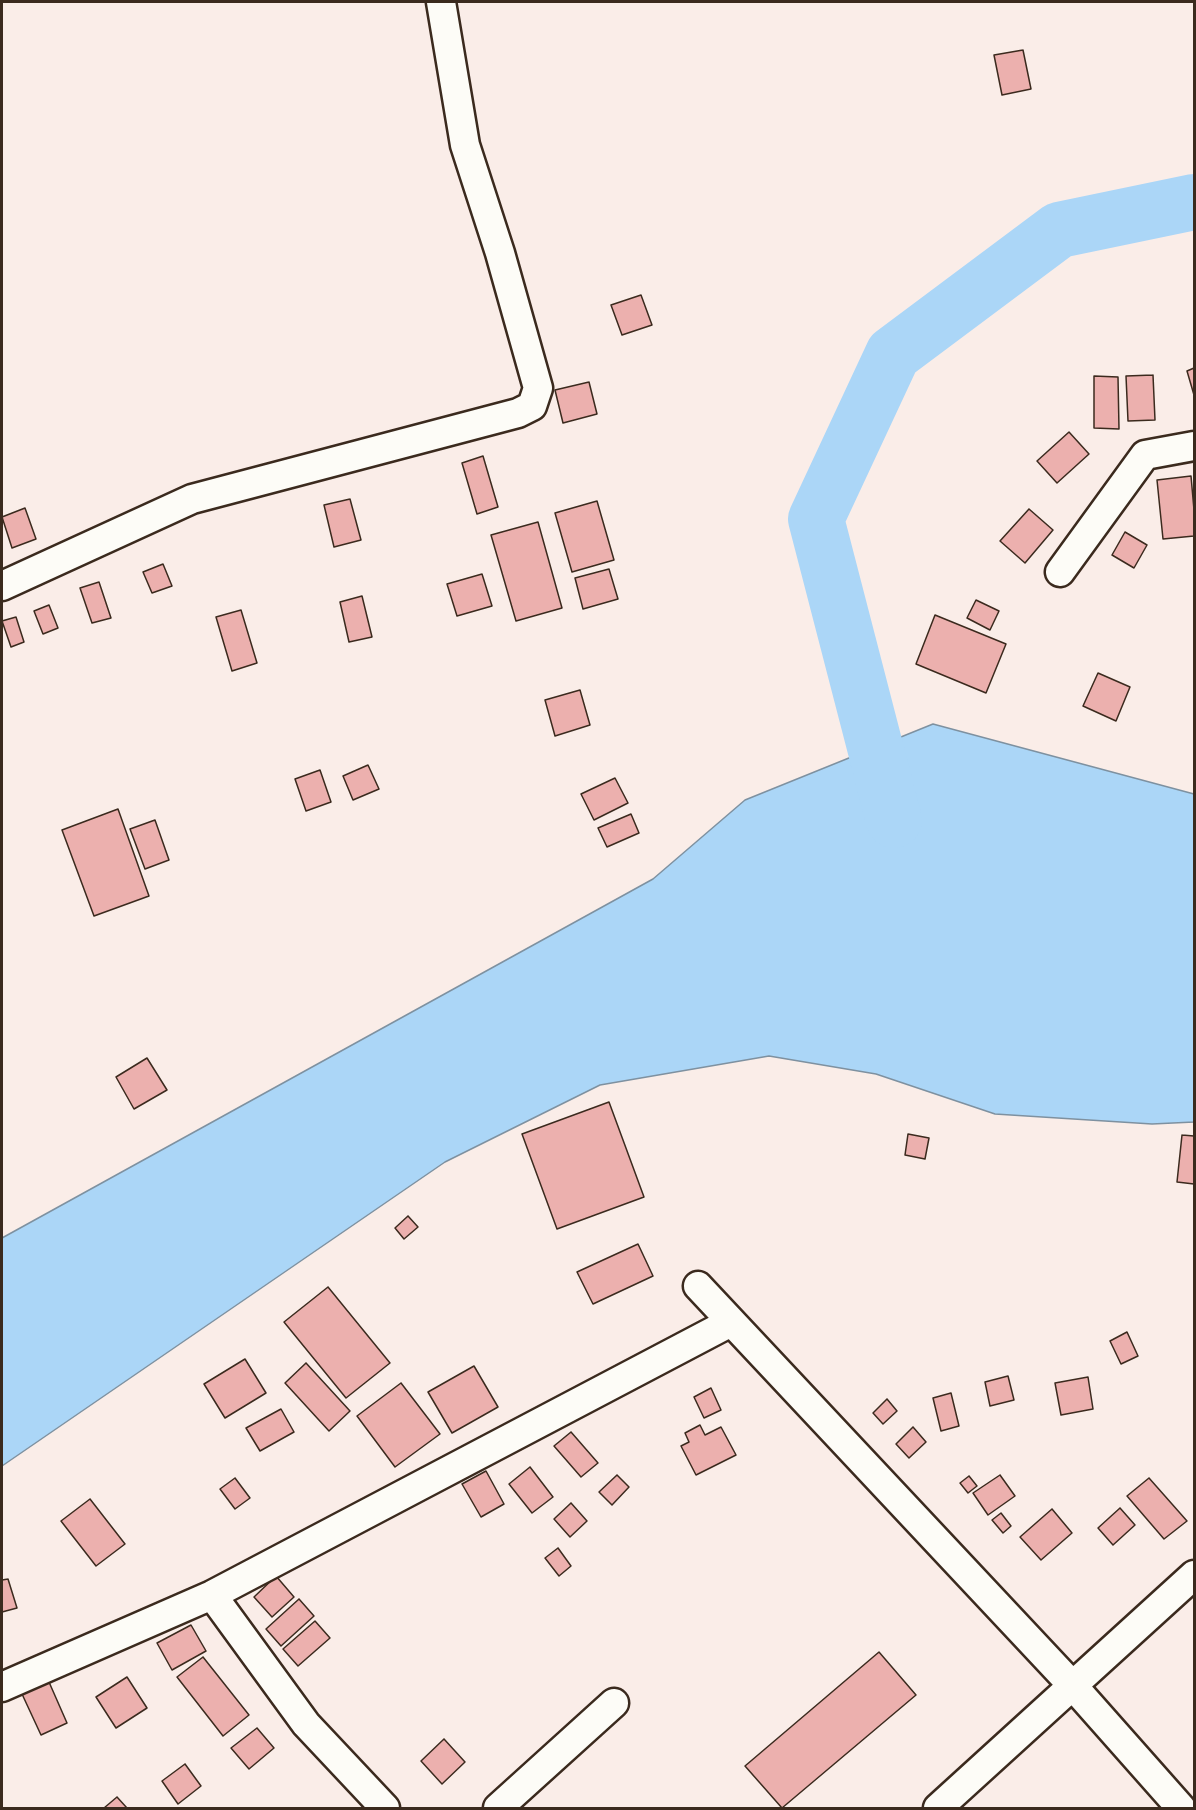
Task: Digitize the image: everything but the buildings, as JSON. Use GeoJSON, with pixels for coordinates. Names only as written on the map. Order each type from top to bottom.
{"type":"FeatureCollection","features":[{"type":"Feature","properties":{"kind":"street"},"geometry":{"type":"LineString","coordinates":[[2,586],[192,499],[518,413],[532,406],[538,388],[500,253],[465,145],[441,2]]}},
{"type":"Feature","properties":{"kind":"street"},"geometry":{"type":"LineString","coordinates":[[1060,572],[1145,455],[1194,446]]}},
{"type":"Feature","properties":{"kind":"street"},"geometry":{"type":"LineString","coordinates":[[698,1286],[1072,1686],[1181,1809]]}},
{"type":"Feature","properties":{"kind":"street"},"geometry":{"type":"LineString","coordinates":[[2,1687],[212,1595],[731,1322]]}},
{"type":"Feature","properties":{"kind":"street"},"geometry":{"type":"LineString","coordinates":[[938,1809],[1194,1575]]}},
{"type":"Feature","properties":{"kind":"street"},"geometry":{"type":"LineString","coordinates":[[212,1595],[306,1724],[385,1809]]}},
{"type":"Feature","properties":{"kind":"street"},"geometry":{"type":"LineString","coordinates":[[498,1809],[614,1703]]}},
{"type":"Feature","properties":{"kind":"water"},"geometry":{"type":"Polygon","coordinates":[[[933,724],[1194,794],[1194,1122],[1152,1124],[995,1114],[876,1074],[769,1056],[600,1085],[445,1162],[2,1466],[2,1238],[653,879],[745,800],[933,724]]]}},
{"type":"Feature","properties":{"kind":"waterway"},"geometry":{"type":"LineString","coordinates":[[894,820],[816,519],[893,354],[1059,230],[1194,202]]}}]}
